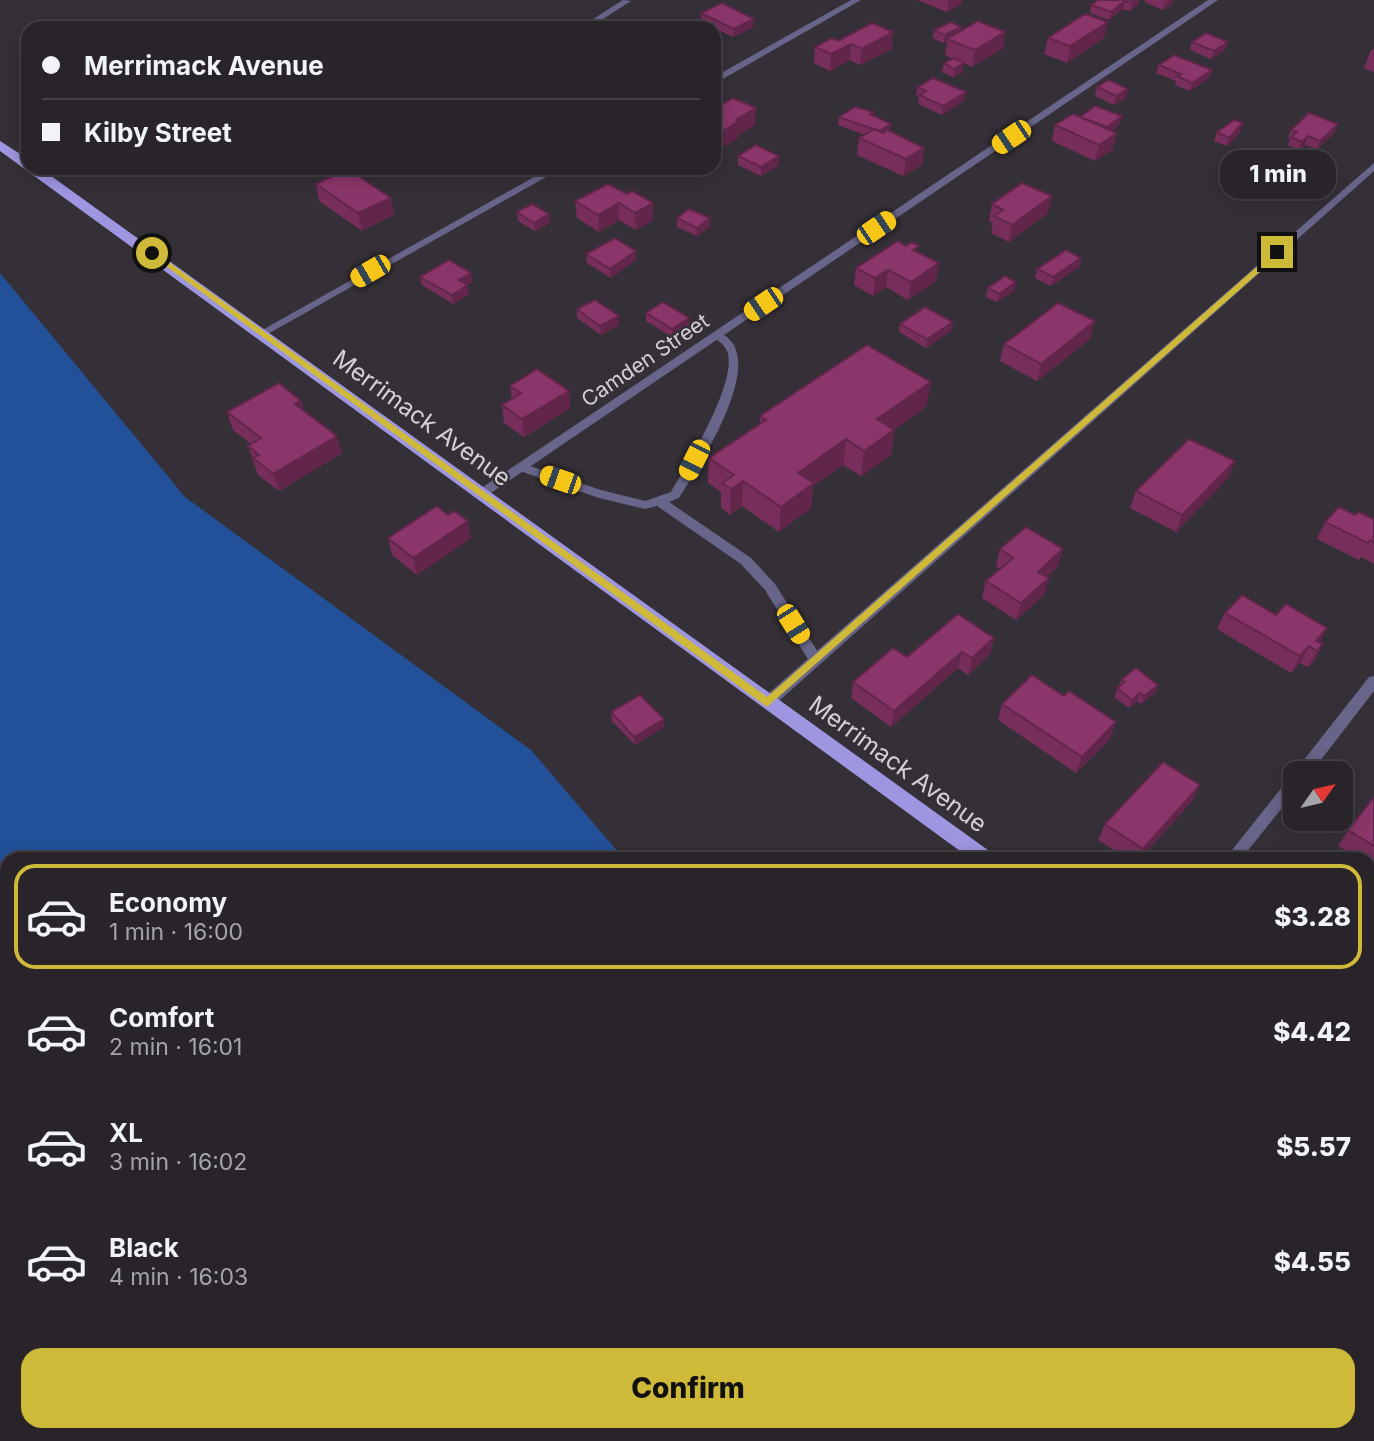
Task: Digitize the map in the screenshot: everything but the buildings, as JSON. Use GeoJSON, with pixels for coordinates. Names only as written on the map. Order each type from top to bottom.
{"type":"FeatureCollection","features":[{"type":"Feature","properties":{"kind":"main road","name":"Merrimack Avenue"},"geometry":{"type":"LineString","coordinates":[[0,145],[21,160]]}},
{"type":"Feature","properties":{"kind":"main road","name":"Merrimack Avenue"},"geometry":{"type":"LineString","coordinates":[[41,175],[975,852]]}},
{"type":"Feature","properties":{"kind":"street"},"geometry":{"type":"LineString","coordinates":[[721,77],[857,0]]}},
{"type":"Feature","properties":{"kind":"street","name":"Camden Street"},"geometry":{"type":"LineString","coordinates":[[481,494],[1214,0]]}},
{"type":"Feature","properties":{"kind":"street"},"geometry":{"type":"LineString","coordinates":[[594,21],[627,1]]}},
{"type":"Feature","properties":{"kind":"street"},"geometry":{"type":"LineString","coordinates":[[767,703],[1374,166]]}},
{"type":"Feature","properties":{"kind":"street"},"geometry":{"type":"LineString","coordinates":[[262,333],[544,175]]}},
{"type":"Feature","properties":{"kind":"street"},"geometry":{"type":"LineString","coordinates":[[521,467],[599,494],[645,505],[675,495],[729,392],[733,352],[726,340],[718,335]]}},
{"type":"Feature","properties":{"kind":"street"},"geometry":{"type":"LineString","coordinates":[[659,501],[746,561],[770,587],[816,660]]}},
{"type":"Feature","properties":{"kind":"street"},"geometry":{"type":"LineString","coordinates":[[1311,761],[1374,681]]}},
{"type":"Feature","properties":{"kind":"street"},"geometry":{"type":"LineString","coordinates":[[1238,852],[1283,796]]}},
{"type":"Feature","properties":{"kind":"water"},"geometry":{"type":"Polygon","coordinates":[[[0,273],[185,497],[531,750],[618,852],[0,852],[0,273]]]}},
{"type":"Feature","properties":{"kind":"route"},"geometry":{"type":"LineString","coordinates":[[152,253],[767,703],[1277,252]]}}]}
